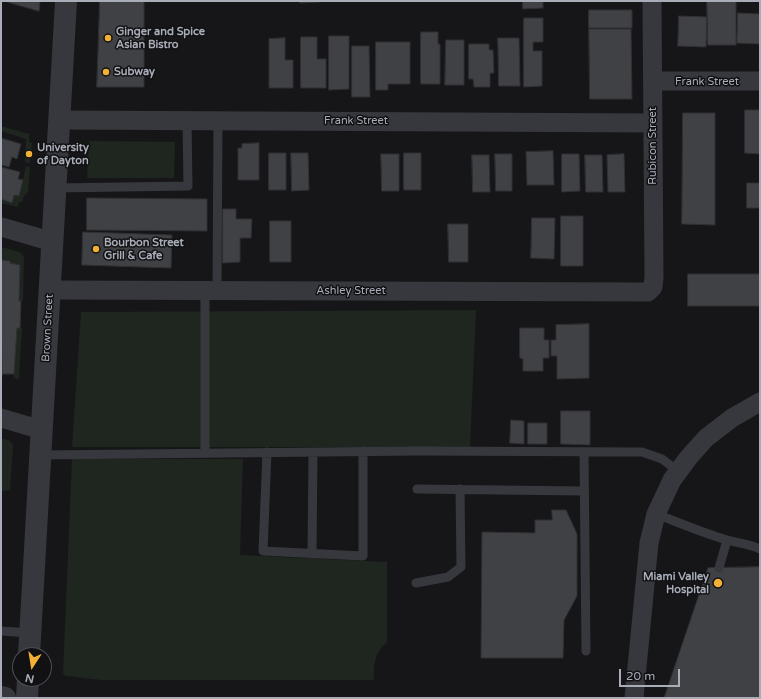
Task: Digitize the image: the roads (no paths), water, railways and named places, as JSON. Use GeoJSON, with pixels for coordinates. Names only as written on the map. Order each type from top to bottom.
{"type":"FeatureCollection","features":[{"type":"Feature","properties":{"kind":"street","name":"Brown Street"},"geometry":{"type":"LineString","coordinates":[[29,647],[66,1]]}},
{"type":"Feature","properties":{"kind":"street","name":"Rubicon Street"},"geometry":{"type":"LineString","coordinates":[[651,290],[654,273],[652,1]]}},
{"type":"Feature","properties":{"kind":"street","name":"Frank Street"},"geometry":{"type":"LineString","coordinates":[[653,81],[760,81]]}},
{"type":"Feature","properties":{"kind":"street","name":"Frank Street"},"geometry":{"type":"LineString","coordinates":[[59,120],[653,123]]}},
{"type":"Feature","properties":{"kind":"street"},"geometry":{"type":"LineString","coordinates":[[1,227],[52,242]]}},
{"type":"Feature","properties":{"kind":"street","name":"Ashley Street"},"geometry":{"type":"LineString","coordinates":[[50,290],[636,293],[651,290]]}},
{"type":"Feature","properties":{"kind":"street"},"geometry":{"type":"LineString","coordinates":[[634,698],[649,543],[654,523],[672,480],[706,438],[732,418],[760,402]]}},
{"type":"Feature","properties":{"kind":"street"},"geometry":{"type":"LineString","coordinates":[[1,418],[42,430]]}},
{"type":"Feature","properties":{"kind":"street"},"geometry":{"type":"LineString","coordinates":[[27,698],[28,687]]}},
{"type":"Feature","properties":{"kind":"lane"},"geometry":{"type":"LineString","coordinates":[[55,188],[188,186],[187,121]]}},
{"type":"Feature","properties":{"kind":"lane"},"geometry":{"type":"LineString","coordinates":[[204,453],[218,121]]}},
{"type":"Feature","properties":{"kind":"lane"},"geometry":{"type":"LineString","coordinates":[[267,452],[263,551],[363,556],[363,451]]}},
{"type":"Feature","properties":{"kind":"lane"},"geometry":{"type":"LineString","coordinates":[[41,455],[363,451],[642,452],[662,459],[678,471]]}},
{"type":"Feature","properties":{"kind":"lane"},"geometry":{"type":"LineString","coordinates":[[312,554],[313,452]]}},
{"type":"Feature","properties":{"kind":"lane"},"geometry":{"type":"LineString","coordinates":[[584,452],[586,651]]}},
{"type":"Feature","properties":{"kind":"lane"},"geometry":{"type":"LineString","coordinates":[[418,489],[584,492]]}},
{"type":"Feature","properties":{"kind":"lane"},"geometry":{"type":"LineString","coordinates":[[416,583],[448,577],[461,567],[460,489]]}},
{"type":"Feature","properties":{"kind":"lane"},"geometry":{"type":"LineString","coordinates":[[654,523],[695,530],[727,540],[755,546],[760,549]]}},
{"type":"Feature","properties":{"kind":"lane"},"geometry":{"type":"LineString","coordinates":[[719,568],[727,540]]}},
{"type":"Feature","properties":{"kind":"lane"},"geometry":{"type":"LineString","coordinates":[[1,631],[30,633]]}},
{"type":"Feature","properties":{"kind":"place","name":"Ginger and Spice Asian Bistro"},"geometry":{"type":"Point","coordinates":[108,38]}},
{"type":"Feature","properties":{"kind":"place","name":"Subway"},"geometry":{"type":"Point","coordinates":[106,72]}},
{"type":"Feature","properties":{"kind":"place","name":"University of Dayton"},"geometry":{"type":"Point","coordinates":[29,154]}},
{"type":"Feature","properties":{"kind":"place","name":"Bourbon Street Grill & Cafe"},"geometry":{"type":"Point","coordinates":[96,249]}},
{"type":"Feature","properties":{"kind":"place","name":"Miami Valley Hospital"},"geometry":{"type":"Point","coordinates":[718,583]}}]}
